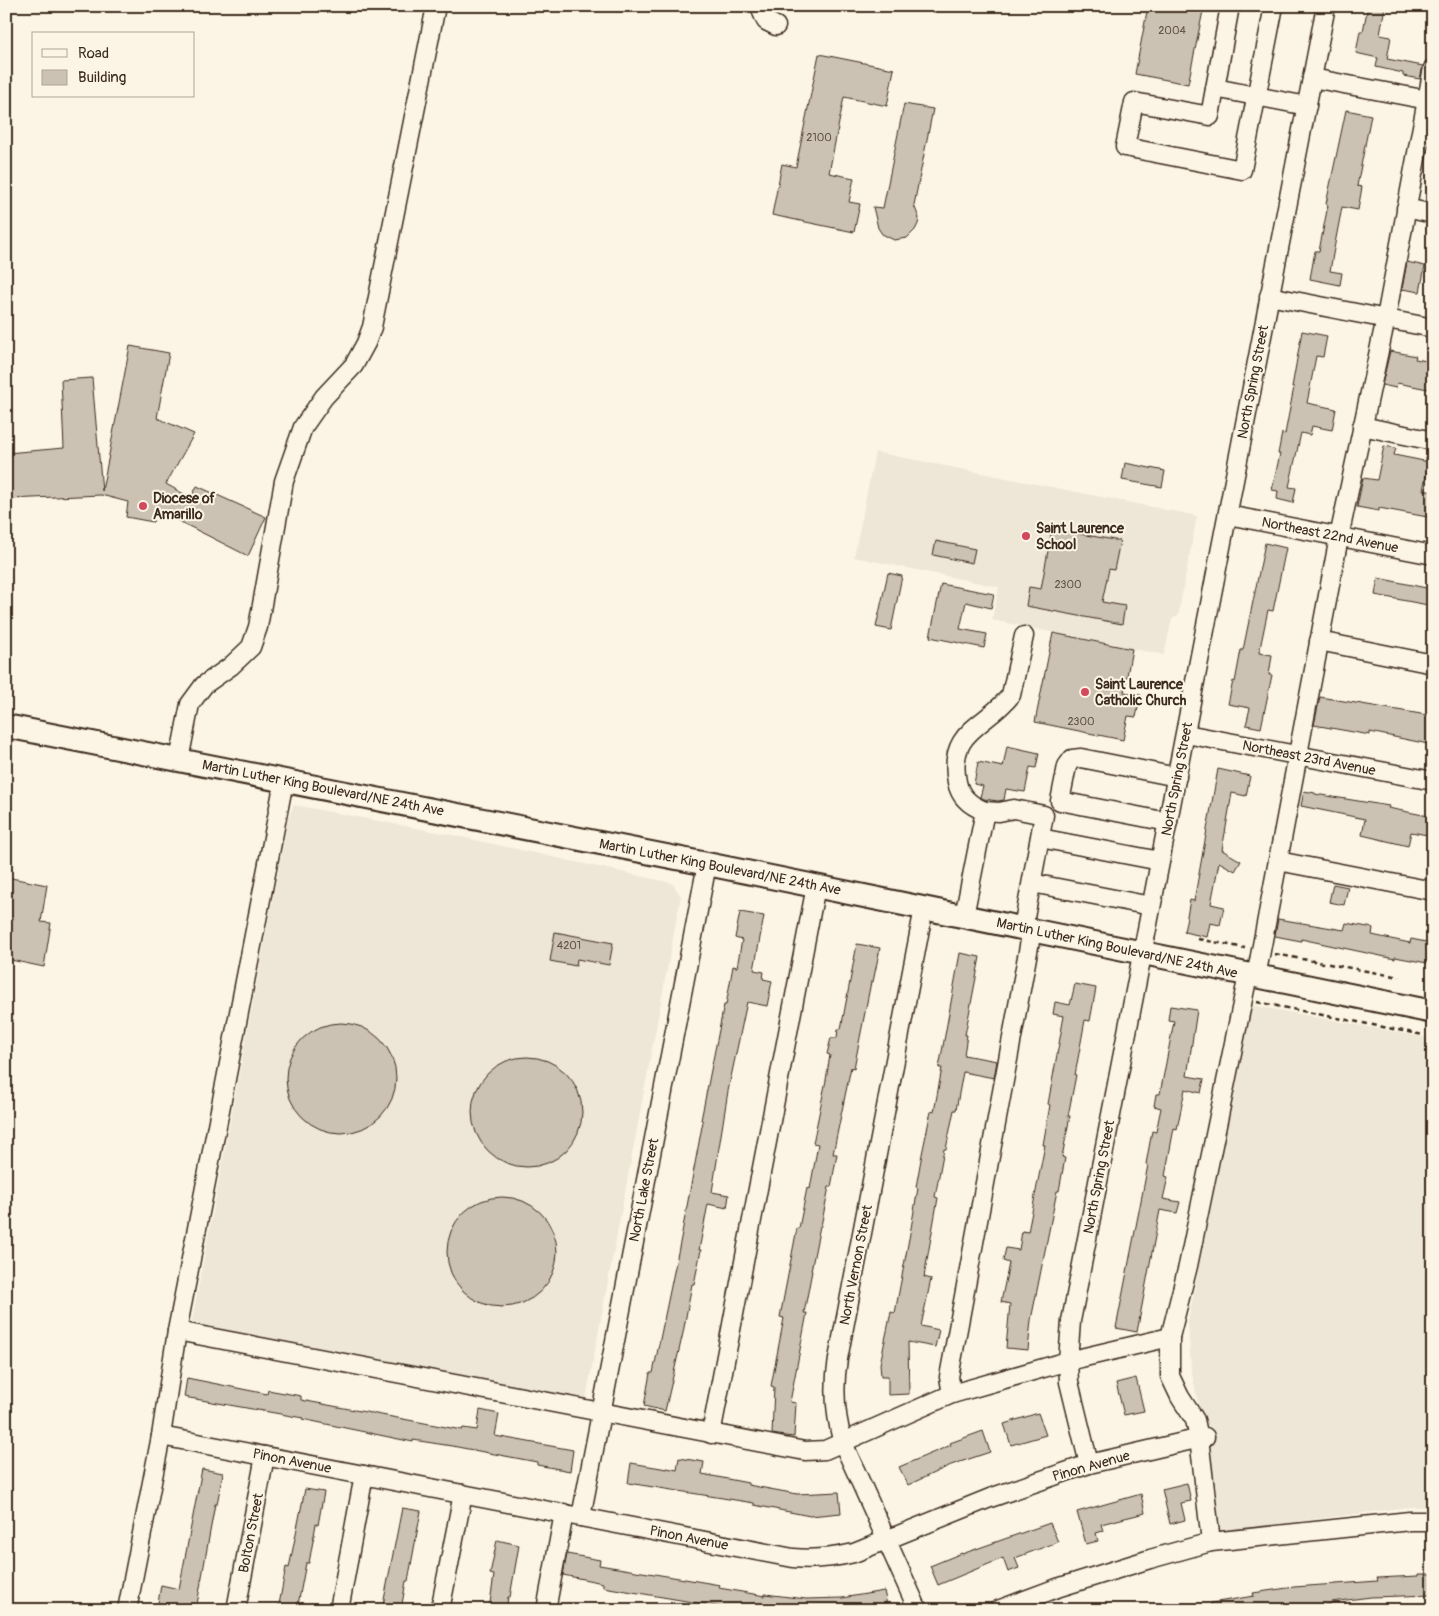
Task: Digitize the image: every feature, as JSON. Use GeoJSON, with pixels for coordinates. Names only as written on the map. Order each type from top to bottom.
{"type":"FeatureCollection","features":[{"type":"Feature","properties":{"kind":"main road","name":"Martin Luther King Boulevard/NE 24th Ave"},"geometry":{"type":"LineString","coordinates":[[6,726],[707,864],[1433,1012]]}},
{"type":"Feature","properties":{"kind":"street"},"geometry":{"type":"LineString","coordinates":[[179,760],[190,704],[204,685],[231,666],[251,647],[258,627],[284,481],[303,427],[324,397],[354,365],[366,343],[374,317],[436,6]]}},
{"type":"Feature","properties":{"kind":"street"},"geometry":{"type":"LineString","coordinates":[[762,6],[762,12],[766,21],[776,26]]}},
{"type":"Feature","properties":{"kind":"street"},"geometry":{"type":"LineString","coordinates":[[1230,6],[1210,116],[1134,102],[1125,147],[1242,170],[1274,6]]}},
{"type":"Feature","properties":{"kind":"street","name":"North Spring Street"},"geometry":{"type":"LineString","coordinates":[[1089,1464],[1072,1397],[1068,1361],[1072,1321],[1326,6]]}},
{"type":"Feature","properties":{"kind":"street"},"geometry":{"type":"LineString","coordinates":[[1211,1542],[1202,1438],[1195,1420],[1180,1397],[1170,1376],[1170,1337],[1188,1266],[1243,999],[1261,951],[1339,537],[1386,318],[1406,208],[1430,101],[1433,68]]}},
{"type":"Feature","properties":{"kind":"street"},"geometry":{"type":"LineString","coordinates":[[1312,78],[1430,101]]}},
{"type":"Feature","properties":{"kind":"street"},"geometry":{"type":"LineString","coordinates":[[1215,88],[1307,106]]}},
{"type":"Feature","properties":{"kind":"street"},"geometry":{"type":"LineString","coordinates":[[1406,208],[1433,214]]}},
{"type":"Feature","properties":{"kind":"street"},"geometry":{"type":"LineString","coordinates":[[1269,296],[1433,328]]}},
{"type":"Feature","properties":{"kind":"street"},"geometry":{"type":"LineString","coordinates":[[1362,426],[1433,441]]}},
{"type":"Feature","properties":{"kind":"street","name":"Northeast 22nd Avenue"},"geometry":{"type":"LineString","coordinates":[[1228,515],[1433,555]]}},
{"type":"Feature","properties":{"kind":"street"},"geometry":{"type":"LineString","coordinates":[[1024,636],[1011,695],[1006,702],[968,732],[962,740],[957,755],[955,772],[958,787],[966,802],[974,807],[985,811],[999,812],[1014,809],[1044,815]]}},
{"type":"Feature","properties":{"kind":"street"},"geometry":{"type":"LineString","coordinates":[[1320,641],[1433,664]]}},
{"type":"Feature","properties":{"kind":"street","name":"Northeast 23rd Avenue"},"geometry":{"type":"LineString","coordinates":[[1186,734],[1433,781]]}},
{"type":"Feature","properties":{"kind":"street"},"geometry":{"type":"LineString","coordinates":[[952,1394],[949,1377],[1028,929],[1032,884],[1044,815],[1060,801],[1067,766],[1072,759],[1080,758],[1177,777]]}},
{"type":"Feature","properties":{"kind":"street"},"geometry":{"type":"LineString","coordinates":[[128,1610],[161,1436],[177,1331],[284,781]]}},
{"type":"Feature","properties":{"kind":"street"},"geometry":{"type":"LineString","coordinates":[[1060,801],[1168,822]]}},
{"type":"Feature","properties":{"kind":"street"},"geometry":{"type":"LineString","coordinates":[[964,916],[985,811]]}},
{"type":"Feature","properties":{"kind":"street"},"geometry":{"type":"LineString","coordinates":[[1040,838],[1160,861]]}},
{"type":"Feature","properties":{"kind":"street"},"geometry":{"type":"LineString","coordinates":[[1278,861],[1433,891]]}},
{"type":"Feature","properties":{"kind":"street","name":"North Lake Street"},"geometry":{"type":"LineString","coordinates":[[581,1516],[707,864]]}},
{"type":"Feature","properties":{"kind":"street"},"geometry":{"type":"LineString","coordinates":[[1032,884],[1151,906]]}},
{"type":"Feature","properties":{"kind":"street"},"geometry":{"type":"LineString","coordinates":[[712,1434],[816,886]]}},
{"type":"Feature","properties":{"kind":"street","name":"North Vernon Street"},"geometry":{"type":"LineString","coordinates":[[918,1610],[843,1442],[838,1426],[835,1393],[838,1359],[924,908]]}},
{"type":"Feature","properties":{"kind":"street"},"geometry":{"type":"LineString","coordinates":[[177,1331],[805,1451],[825,1450],[952,1394],[1068,1361],[1170,1337]]}},
{"type":"Feature","properties":{"kind":"street","name":"Pinon Avenue"},"geometry":{"type":"LineString","coordinates":[[161,1436],[793,1558],[813,1559],[834,1558],[854,1553],[990,1498],[1089,1464],[1202,1438]]}},
{"type":"Feature","properties":{"kind":"street","name":"Bolton Street"},"geometry":{"type":"LineString","coordinates":[[236,1610],[265,1456]]}},
{"type":"Feature","properties":{"kind":"street"},"geometry":{"type":"LineString","coordinates":[[340,1610],[364,1475]]}},
{"type":"Feature","properties":{"kind":"street"},"geometry":{"type":"LineString","coordinates":[[440,1610],[462,1494]]}},
{"type":"Feature","properties":{"kind":"street"},"geometry":{"type":"LineString","coordinates":[[546,1610],[564,1513]]}},
{"type":"Feature","properties":{"kind":"street"},"geometry":{"type":"LineString","coordinates":[[998,1610],[1150,1558],[1211,1542],[1433,1520]]}},
{"type":"Feature","properties":{"kind":"path"},"geometry":{"type":"LineString","coordinates":[[1198,939],[1398,977]]}},
{"type":"Feature","properties":{"kind":"path"},"geometry":{"type":"LineString","coordinates":[[1243,999],[1423,1035]]}},
{"type":"Feature","properties":{"kind":"shaded area","name":"Saint Laurence School"},"geometry":{"type":"Polygon","coordinates":[[[875,452],[1197,516],[1178,616],[1172,619],[1164,655],[992,620],[999,587],[854,557],[875,452]]]}},
{"type":"Feature","properties":{"kind":"shaded area"},"geometry":{"type":"Polygon","coordinates":[[[294,805],[447,834],[672,883],[681,896],[585,1403],[191,1326],[288,819],[294,805]]]}},
{"type":"Feature","properties":{"kind":"shaded area"},"geometry":{"type":"Polygon","coordinates":[[[1251,1005],[1433,1039],[1433,1507],[1409,1507],[1219,1532],[1203,1424],[1191,1370],[1188,1322],[1251,1005]]]}},
{"type":"Feature","properties":{"kind":"building"},"geometry":{"type":"Polygon","coordinates":[[[1148,6],[1204,6],[1188,84],[1135,74],[1148,6]]]}},
{"type":"Feature","properties":{"kind":"building"},"geometry":{"type":"Polygon","coordinates":[[[1368,6],[1385,6],[1380,35],[1391,37],[1387,59],[1423,66],[1420,79],[1403,76],[1403,73],[1376,67],[1378,58],[1356,53],[1360,31],[1363,31],[1368,6]]]}},
{"type":"Feature","properties":{"kind":"building"},"geometry":{"type":"Polygon","coordinates":[[[819,54],[894,69],[887,106],[844,97],[829,173],[854,178],[849,202],[860,204],[854,232],[772,215],[782,164],[796,167],[819,54]]]}},
{"type":"Feature","properties":{"kind":"building"},"geometry":{"type":"Polygon","coordinates":[[[904,104],[933,109],[914,205],[919,218],[918,224],[907,238],[894,240],[882,234],[878,228],[873,207],[883,208],[904,104]]]}},
{"type":"Feature","properties":{"kind":"building"},"geometry":{"type":"Polygon","coordinates":[[[1346,110],[1371,115],[1357,186],[1362,187],[1358,210],[1342,207],[1333,254],[1330,271],[1342,273],[1340,285],[1310,279],[1315,251],[1319,251],[1328,205],[1326,204],[1346,110]]]}},
{"type":"Feature","properties":{"kind":"building"},"geometry":{"type":"Polygon","coordinates":[[[1407,262],[1425,266],[1420,292],[1402,289],[1407,262]]]}},
{"type":"Feature","properties":{"kind":"building"},"geometry":{"type":"Polygon","coordinates":[[[1302,331],[1327,336],[1323,357],[1316,356],[1307,403],[1336,409],[1332,430],[1312,426],[1310,435],[1301,433],[1289,487],[1296,488],[1293,503],[1277,499],[1278,491],[1272,490],[1280,454],[1278,454],[1282,433],[1285,434],[1294,387],[1292,387],[1302,331]]]}},
{"type":"Feature","properties":{"kind":"building"},"geometry":{"type":"Polygon","coordinates":[[[130,346],[169,353],[157,418],[194,434],[166,484],[191,498],[197,486],[266,517],[248,556],[155,509],[153,522],[126,517],[128,502],[101,495],[10,499],[7,453],[64,448],[61,380],[92,378],[102,491],[130,346]]]}},
{"type":"Feature","properties":{"kind":"building"},"geometry":{"type":"Polygon","coordinates":[[[1390,351],[1416,356],[1415,359],[1433,362],[1433,390],[1397,383],[1396,388],[1382,385],[1390,351]]]}},
{"type":"Feature","properties":{"kind":"building"},"geometry":{"type":"Polygon","coordinates":[[[1384,446],[1396,448],[1394,455],[1429,462],[1423,490],[1433,492],[1433,518],[1379,508],[1379,511],[1357,507],[1363,478],[1377,480],[1384,446]]]}},
{"type":"Feature","properties":{"kind":"building"},"geometry":{"type":"Polygon","coordinates":[[[1125,463],[1165,471],[1162,487],[1122,480],[1125,463]]]}},
{"type":"Feature","properties":{"kind":"building"},"geometry":{"type":"Polygon","coordinates":[[[1052,529],[1120,541],[1114,570],[1109,569],[1102,602],[1125,606],[1122,624],[1026,606],[1029,587],[1041,589],[1052,529]]]}},
{"type":"Feature","properties":{"kind":"building"},"geometry":{"type":"Polygon","coordinates":[[[936,541],[975,549],[972,563],[933,555],[936,541]]]}},
{"type":"Feature","properties":{"kind":"building"},"geometry":{"type":"Polygon","coordinates":[[[1265,543],[1286,548],[1273,611],[1268,610],[1259,653],[1272,655],[1269,675],[1272,675],[1261,728],[1246,725],[1250,708],[1228,704],[1233,681],[1235,682],[1241,650],[1243,650],[1265,543]]]}},
{"type":"Feature","properties":{"kind":"building"},"geometry":{"type":"Polygon","coordinates":[[[888,573],[902,576],[891,630],[876,627],[888,573]]]}},
{"type":"Feature","properties":{"kind":"building"},"geometry":{"type":"Polygon","coordinates":[[[1378,578],[1431,589],[1428,605],[1375,595],[1378,578]]]}},
{"type":"Feature","properties":{"kind":"building"},"geometry":{"type":"Polygon","coordinates":[[[941,584],[994,594],[991,608],[966,602],[960,629],[987,634],[984,648],[930,637],[941,584]]]}},
{"type":"Feature","properties":{"kind":"building"},"geometry":{"type":"Polygon","coordinates":[[[1053,633],[1132,649],[1124,692],[1141,695],[1136,717],[1128,716],[1123,740],[1035,722],[1053,633]]]}},
{"type":"Feature","properties":{"kind":"building"},"geometry":{"type":"Polygon","coordinates":[[[1320,697],[1433,716],[1433,745],[1370,732],[1370,735],[1314,725],[1320,697]]]}},
{"type":"Feature","properties":{"kind":"building"},"geometry":{"type":"Polygon","coordinates":[[[1007,746],[1039,753],[1036,768],[1030,767],[1025,792],[1006,789],[1004,800],[984,799],[980,797],[983,786],[974,784],[978,762],[1003,767],[1007,746]]]}},
{"type":"Feature","properties":{"kind":"building"},"geometry":{"type":"Polygon","coordinates":[[[1218,769],[1250,776],[1246,796],[1232,793],[1222,850],[1241,861],[1235,871],[1219,862],[1211,904],[1224,907],[1220,925],[1210,923],[1207,937],[1184,932],[1190,900],[1194,901],[1218,769]]]}},
{"type":"Feature","properties":{"kind":"building"},"geometry":{"type":"Polygon","coordinates":[[[1304,791],[1389,806],[1388,808],[1433,817],[1433,836],[1411,832],[1408,846],[1362,835],[1365,819],[1301,806],[1304,791]]]}},
{"type":"Feature","properties":{"kind":"building"},"geometry":{"type":"Polygon","coordinates":[[[6,877],[47,885],[41,922],[51,923],[44,967],[6,959],[6,877]]]}},
{"type":"Feature","properties":{"kind":"building"},"geometry":{"type":"Polygon","coordinates":[[[1333,884],[1348,887],[1344,905],[1329,902],[1333,884]]]}},
{"type":"Feature","properties":{"kind":"building"},"geometry":{"type":"Polygon","coordinates":[[[740,912],[764,916],[754,970],[764,972],[763,979],[772,981],[767,1006],[747,1002],[728,1091],[712,1192],[729,1195],[727,1208],[708,1204],[694,1284],[692,1284],[665,1411],[644,1406],[650,1373],[653,1373],[681,1238],[703,1121],[701,1120],[724,1005],[726,1005],[733,966],[737,967],[742,940],[735,938],[740,912]]]}},
{"type":"Feature","properties":{"kind":"building"},"geometry":{"type":"Polygon","coordinates":[[[1278,919],[1344,930],[1346,923],[1373,928],[1372,935],[1410,943],[1411,939],[1431,943],[1427,963],[1395,957],[1395,959],[1301,939],[1301,941],[1275,936],[1278,919]]]}},
{"type":"Feature","properties":{"kind":"building"},"geometry":{"type":"Polygon","coordinates":[[[555,932],[613,943],[609,965],[577,959],[576,966],[550,961],[555,932]]]}},
{"type":"Feature","properties":{"kind":"building"},"geometry":{"type":"Polygon","coordinates":[[[857,944],[880,948],[873,982],[871,982],[854,1068],[851,1067],[833,1154],[837,1154],[831,1187],[829,1187],[811,1271],[804,1313],[807,1313],[790,1402],[796,1403],[794,1437],[772,1434],[774,1387],[771,1386],[784,1318],[780,1317],[797,1228],[799,1228],[807,1188],[810,1189],[818,1144],[813,1143],[830,1055],[827,1054],[831,1038],[837,1038],[838,1029],[841,1029],[857,944]]]}},
{"type":"Feature","properties":{"kind":"building"},"geometry":{"type":"Polygon","coordinates":[[[960,953],[980,957],[965,1035],[967,1035],[964,1055],[997,1061],[994,1078],[963,1072],[956,1110],[954,1110],[946,1149],[944,1149],[935,1197],[938,1198],[924,1277],[931,1279],[921,1326],[939,1330],[935,1347],[908,1342],[909,1394],[888,1395],[888,1376],[881,1376],[880,1364],[891,1312],[895,1313],[918,1188],[916,1187],[922,1154],[931,1111],[934,1112],[942,1068],[939,1068],[960,953]]]}},
{"type":"Feature","properties":{"kind":"building"},"geometry":{"type":"Polygon","coordinates":[[[1075,984],[1096,988],[1090,1021],[1085,1020],[1068,1116],[1070,1116],[1062,1157],[1065,1158],[1059,1191],[1057,1191],[1031,1320],[1028,1350],[1006,1348],[1010,1304],[1001,1302],[1009,1263],[1003,1261],[1006,1248],[1019,1250],[1022,1231],[1028,1232],[1045,1145],[1043,1145],[1050,1105],[1048,1104],[1064,1016],[1053,1014],[1055,1002],[1070,1005],[1075,984]]]}},
{"type":"Feature","properties":{"kind":"building"},"geometry":{"type":"Polygon","coordinates":[[[1170,1006],[1197,1010],[1187,1076],[1204,1079],[1201,1093],[1185,1089],[1177,1129],[1174,1128],[1165,1176],[1168,1177],[1163,1199],[1180,1202],[1177,1213],[1160,1210],[1137,1332],[1116,1328],[1148,1165],[1146,1164],[1152,1131],[1156,1132],[1161,1108],[1154,1106],[1156,1094],[1160,1094],[1174,1021],[1168,1020],[1170,1006]]]}},
{"type":"Feature","properties":{"kind":"building"},"geometry":{"type":"Polygon","coordinates":[[[341,1023],[362,1027],[380,1039],[392,1057],[396,1078],[392,1099],[380,1117],[362,1129],[341,1133],[320,1129],[302,1117],[290,1099],[286,1078],[290,1057],[302,1039],[320,1027],[341,1023]]]}},
{"type":"Feature","properties":{"kind":"building"},"geometry":{"type":"Polygon","coordinates":[[[527,1057],[548,1061],[566,1073],[578,1091],[582,1112],[578,1133],[566,1151],[548,1163],[527,1167],[506,1163],[488,1151],[476,1133],[472,1112],[476,1091],[488,1073],[506,1061],[527,1057]]]}},
{"type":"Feature","properties":{"kind":"building"},"geometry":{"type":"Polygon","coordinates":[[[502,1197],[523,1201],[541,1213],[553,1231],[557,1252],[553,1273],[541,1291],[523,1303],[502,1307],[481,1303],[463,1291],[451,1273],[447,1252],[451,1231],[463,1213],[481,1201],[502,1197]]]}},
{"type":"Feature","properties":{"kind":"building"},"geometry":{"type":"Polygon","coordinates":[[[187,1378],[267,1394],[268,1390],[301,1396],[301,1400],[462,1430],[463,1428],[477,1430],[480,1410],[499,1414],[495,1436],[573,1450],[570,1471],[537,1465],[537,1462],[452,1446],[413,1440],[413,1442],[303,1418],[184,1397],[187,1378]]]}},
{"type":"Feature","properties":{"kind":"building"},"geometry":{"type":"Polygon","coordinates":[[[1136,1378],[1144,1411],[1124,1415],[1116,1383],[1136,1378]]]}},
{"type":"Feature","properties":{"kind":"building"},"geometry":{"type":"Polygon","coordinates":[[[1038,1413],[1046,1435],[1011,1445],[1004,1424],[1038,1413]]]}},
{"type":"Feature","properties":{"kind":"building"},"geometry":{"type":"Polygon","coordinates":[[[983,1431],[990,1452],[951,1465],[908,1485],[899,1467],[951,1445],[950,1443],[983,1431]]]}},
{"type":"Feature","properties":{"kind":"building"},"geometry":{"type":"Polygon","coordinates":[[[679,1458],[704,1462],[702,1474],[748,1483],[748,1485],[797,1494],[839,1492],[841,1513],[810,1516],[754,1505],[754,1503],[628,1483],[631,1463],[677,1470],[679,1458]]]}},
{"type":"Feature","properties":{"kind":"building"},"geometry":{"type":"Polygon","coordinates":[[[202,1469],[223,1473],[217,1504],[215,1504],[196,1610],[178,1610],[178,1606],[158,1603],[161,1585],[179,1589],[202,1469]]]}},
{"type":"Feature","properties":{"kind":"building"},"geometry":{"type":"Polygon","coordinates":[[[1187,1483],[1191,1501],[1181,1503],[1185,1520],[1170,1524],[1162,1489],[1187,1483]]]}},
{"type":"Feature","properties":{"kind":"building"},"geometry":{"type":"Polygon","coordinates":[[[305,1489],[324,1492],[318,1525],[316,1524],[309,1563],[306,1563],[297,1610],[278,1610],[286,1567],[289,1568],[305,1489]]]}},
{"type":"Feature","properties":{"kind":"building"},"geometry":{"type":"Polygon","coordinates":[[[1141,1494],[1145,1513],[1101,1524],[1103,1531],[1096,1533],[1098,1541],[1086,1544],[1077,1512],[1141,1494]]]}},
{"type":"Feature","properties":{"kind":"building"},"geometry":{"type":"Polygon","coordinates":[[[402,1508],[421,1511],[408,1581],[406,1581],[401,1610],[382,1610],[402,1508]]]}},
{"type":"Feature","properties":{"kind":"building"},"geometry":{"type":"Polygon","coordinates":[[[1050,1523],[1058,1542],[1015,1558],[1019,1568],[1008,1572],[1003,1558],[938,1585],[930,1566],[1050,1523]]]}},
{"type":"Feature","properties":{"kind":"building"},"geometry":{"type":"Polygon","coordinates":[[[497,1540],[519,1545],[506,1610],[489,1610],[494,1575],[490,1574],[497,1540]]]}},
{"type":"Feature","properties":{"kind":"building"},"geometry":{"type":"Polygon","coordinates":[[[567,1554],[600,1560],[599,1565],[720,1585],[719,1588],[765,1596],[765,1594],[806,1599],[842,1598],[884,1591],[888,1610],[722,1610],[722,1607],[603,1587],[603,1583],[563,1575],[567,1554]]]}},
{"type":"Feature","properties":{"kind":"building"},"geometry":{"type":"Polygon","coordinates":[[[1418,1574],[1433,1574],[1433,1595],[1371,1597],[1291,1610],[1211,1610],[1211,1603],[1254,1596],[1253,1593],[1294,1587],[1378,1581],[1377,1578],[1418,1576],[1418,1574]]]}},
{"type":"Feature","properties":{"kind":"place","name":"Diocese of Amarillo"},"geometry":{"type":"Point","coordinates":[143,506]}},
{"type":"Feature","properties":{"kind":"place","name":"Saint Laurence School"},"geometry":{"type":"Point","coordinates":[1026,536]}},
{"type":"Feature","properties":{"kind":"place","name":"Saint Laurence Catholic Church"},"geometry":{"type":"Point","coordinates":[1085,692]}}]}
